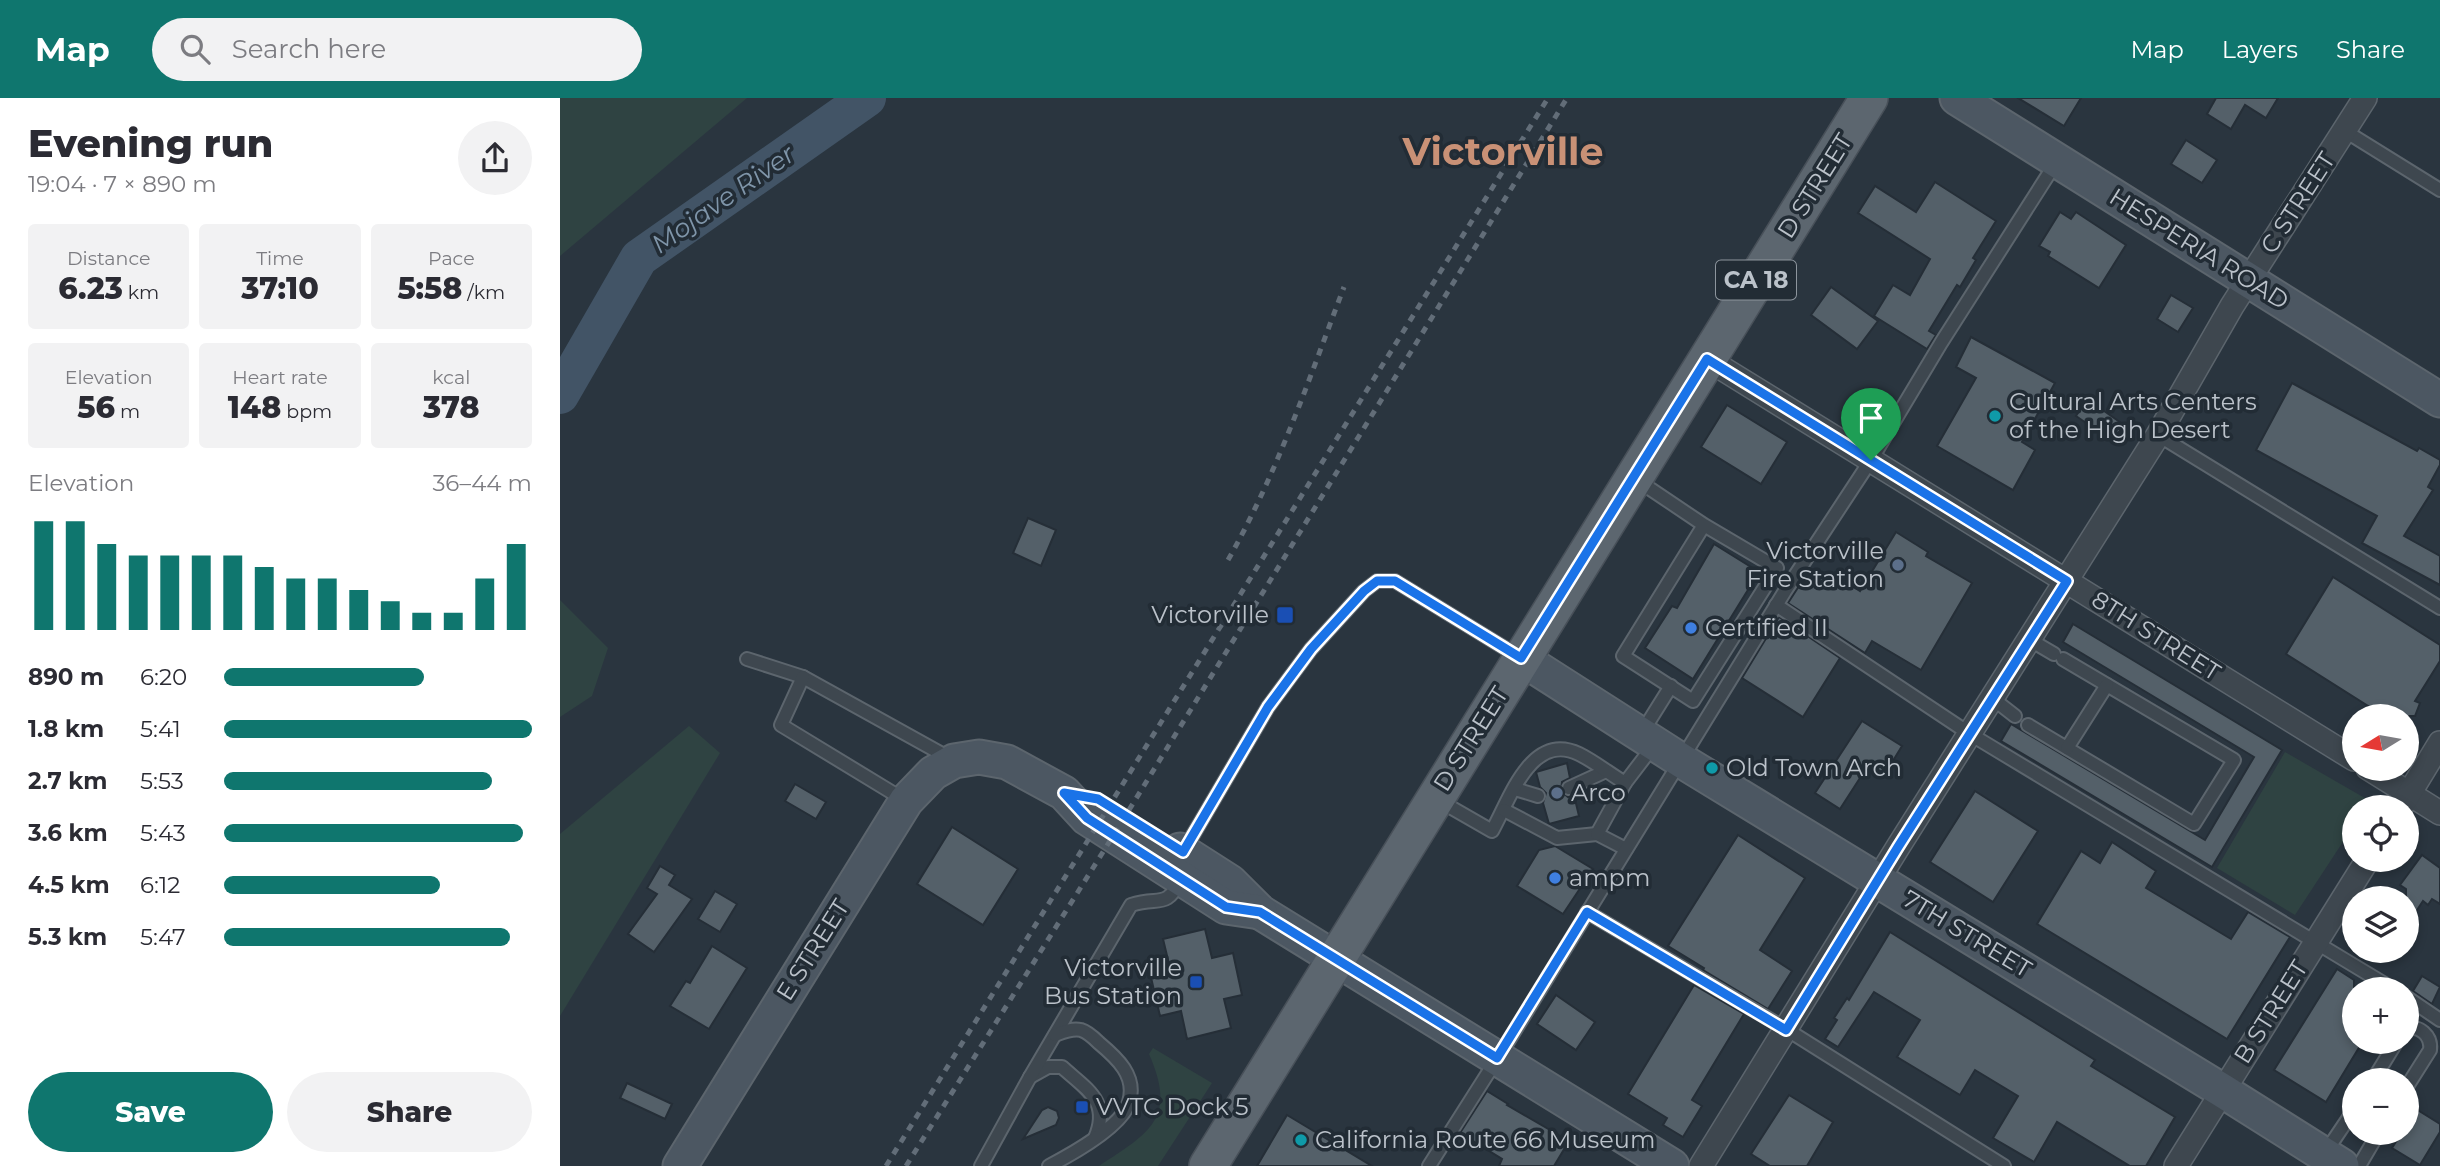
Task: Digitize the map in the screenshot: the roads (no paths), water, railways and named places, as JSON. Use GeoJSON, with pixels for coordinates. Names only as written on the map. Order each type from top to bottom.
{"type":"FeatureCollection","features":[{"type":"Feature","properties":{"kind":"main road","name":"D STREET"},"geometry":{"type":"LineString","coordinates":[[1208,1166],[1869,98]]}},
{"type":"Feature","properties":{"kind":"main road","name":"HESPERIA ROAD"},"geometry":{"type":"LineString","coordinates":[[1957,98],[2440,400]]}},
{"type":"Feature","properties":{"kind":"main road","name":"7TH STREET"},"geometry":{"type":"LineString","coordinates":[[1521,658],[1659,746],[2333,1161]]}},
{"type":"Feature","properties":{"kind":"main road"},"geometry":{"type":"LineString","coordinates":[[961,759],[987,758],[1007,762],[1064,793],[1098,799],[1183,865],[1230,882],[1260,912],[1672,1166]]}},
{"type":"Feature","properties":{"kind":"main road","name":"E STREET"},"geometry":{"type":"LineString","coordinates":[[680,1166],[906,802],[933,773],[961,759]]}},
{"type":"Feature","properties":{"kind":"street","name":"C STREET"},"geometry":{"type":"LineString","coordinates":[[1701,1166],[2158,435],[2248,280],[2365,98]]}},
{"type":"Feature","properties":{"kind":"street","name":"8TH STREET"},"geometry":{"type":"LineString","coordinates":[[1707,359],[2342,753]]}},
{"type":"Feature","properties":{"kind":"street"},"geometry":{"type":"LineString","coordinates":[[2408,795],[2440,743]]}},
{"type":"Feature","properties":{"kind":"street"},"geometry":{"type":"LineString","coordinates":[[2383,781],[2399,795]]}},
{"type":"Feature","properties":{"kind":"street"},"geometry":{"type":"LineString","coordinates":[[2419,805],[2440,813]]}},
{"type":"Feature","properties":{"kind":"street","name":"B STREET"},"geometry":{"type":"LineString","coordinates":[[2175,1166],[2360,872]]}},
{"type":"Feature","properties":{"kind":"lane"},"geometry":{"type":"LineString","coordinates":[[2345,131],[2440,190]]}},
{"type":"Feature","properties":{"kind":"lane"},"geometry":{"type":"LineString","coordinates":[[1597,834],[1634,769],[1659,746],[1776,605],[1871,460],[1934,354],[2057,161]]}},
{"type":"Feature","properties":{"kind":"lane"},"geometry":{"type":"LineString","coordinates":[[2158,435],[2440,608]]}},
{"type":"Feature","properties":{"kind":"lane"},"geometry":{"type":"LineString","coordinates":[[1633,478],[1704,525],[1777,568],[1693,701],[1623,656],[1704,525]]}},
{"type":"Feature","properties":{"kind":"lane"},"geometry":{"type":"LineString","coordinates":[[981,1166],[1131,905],[1143,901],[1164,901],[1172,896],[1183,865],[1268,707],[1311,649],[1364,591],[1377,581],[1395,581],[1521,658]]}},
{"type":"Feature","properties":{"kind":"lane"},"geometry":{"type":"LineString","coordinates":[[1776,605],[1970,734],[2374,977]]}},
{"type":"Feature","properties":{"kind":"lane"},"geometry":{"type":"LineString","coordinates":[[2028,725],[2194,824],[2234,760],[2030,640]]}},
{"type":"Feature","properties":{"kind":"lane"},"geometry":{"type":"LineString","coordinates":[[747,659],[803,677],[961,759]]}},
{"type":"Feature","properties":{"kind":"lane"},"geometry":{"type":"LineString","coordinates":[[803,677],[781,725],[906,802]]}},
{"type":"Feature","properties":{"kind":"lane"},"geometry":{"type":"LineString","coordinates":[[2067,748],[2108,685]]}},
{"type":"Feature","properties":{"kind":"lane"},"geometry":{"type":"LineString","coordinates":[[1429,1166],[1626,849],[1659,746],[1671,686]]}},
{"type":"Feature","properties":{"kind":"lane"},"geometry":{"type":"LineString","coordinates":[[1992,698],[2015,716]]}},
{"type":"Feature","properties":{"kind":"lane"},"geometry":{"type":"LineString","coordinates":[[1435,798],[1492,831],[1527,766],[1539,754],[1558,749],[1577,753],[1625,783]]}},
{"type":"Feature","properties":{"kind":"lane"},"geometry":{"type":"LineString","coordinates":[[1569,788],[1606,771]]}},
{"type":"Feature","properties":{"kind":"lane"},"geometry":{"type":"LineString","coordinates":[[1515,789],[1538,796]]}},
{"type":"Feature","properties":{"kind":"lane"},"geometry":{"type":"LineString","coordinates":[[1504,810],[1557,838],[1597,834],[1626,849]]}},
{"type":"Feature","properties":{"kind":"lane"},"geometry":{"type":"LineString","coordinates":[[1587,912],[1786,1030],[2004,1166]]}},
{"type":"Feature","properties":{"kind":"lane"},"geometry":{"type":"LineString","coordinates":[[2419,1006],[2440,1020]]}},
{"type":"Feature","properties":{"kind":"lane"},"geometry":{"type":"LineString","coordinates":[[2418,1068],[2431,1043],[2428,1036],[2419,1029]]}},
{"type":"Feature","properties":{"kind":"lane"},"geometry":{"type":"LineString","coordinates":[[1049,1166],[1082,1149],[1124,1113],[1130,1090],[1122,1063],[1091,1035],[1081,1030],[1069,1030],[1055,1035]]}},
{"type":"Feature","properties":{"kind":"lane"},"geometry":{"type":"LineString","coordinates":[[1030,1077],[1048,1067],[1062,1067],[1090,1090],[1097,1101],[1100,1114],[1100,1126],[1094,1139]]}},
{"type":"Feature","properties":{"kind":"lane"},"geometry":{"type":"LineString","coordinates":[[2333,1161],[2342,1139]]}},
{"type":"Feature","properties":{"kind":"lane"},"geometry":{"type":"LineString","coordinates":[[2359,1166],[2371,1145]]}},
{"type":"Feature","properties":{"kind":"waterway","name":"Mojave River"},"geometry":{"type":"LineString","coordinates":[[560,395],[639,258],[867,98]]}},
{"type":"Feature","properties":{"kind":"railway"},"geometry":{"type":"LineString","coordinates":[[886,1166],[1548,98]]}},
{"type":"Feature","properties":{"kind":"railway"},"geometry":{"type":"LineString","coordinates":[[906,1166],[1113,836],[1567,98]]}},
{"type":"Feature","properties":{"kind":"railway"},"geometry":{"type":"LineString","coordinates":[[1228,560],[1277,460],[1344,287]]}},
{"type":"Feature","properties":{"kind":"place","name":"Cultural Arts Centers of the High Desert"},"geometry":{"type":"Point","coordinates":[1995,416]}},
{"type":"Feature","properties":{"kind":"place","name":"Victorville Fire Station"},"geometry":{"type":"Point","coordinates":[1898,565]}},
{"type":"Feature","properties":{"kind":"place","name":"Victorville"},"geometry":{"type":"Point","coordinates":[1285,615]}},
{"type":"Feature","properties":{"kind":"place","name":"Certified II"},"geometry":{"type":"Point","coordinates":[1691,628]}},
{"type":"Feature","properties":{"kind":"place","name":"Old Town Arch"},"geometry":{"type":"Point","coordinates":[1712,768]}},
{"type":"Feature","properties":{"kind":"place","name":"Arco"},"geometry":{"type":"Point","coordinates":[1557,793]}},
{"type":"Feature","properties":{"kind":"place","name":"ampm"},"geometry":{"type":"Point","coordinates":[1555,878]}},
{"type":"Feature","properties":{"kind":"place","name":"Victorville Bus Station"},"geometry":{"type":"Point","coordinates":[1196,982]}},
{"type":"Feature","properties":{"kind":"place","name":"VVTC Dock 5"},"geometry":{"type":"Point","coordinates":[1082,1107]}},
{"type":"Feature","properties":{"kind":"place","name":"California Route 66 Museum"},"geometry":{"type":"Point","coordinates":[1301,1140]}},
{"type":"Feature","properties":{"kind":"district","name":"Victorville"},"geometry":{"type":"Point","coordinates":[1503,152]}}]}
